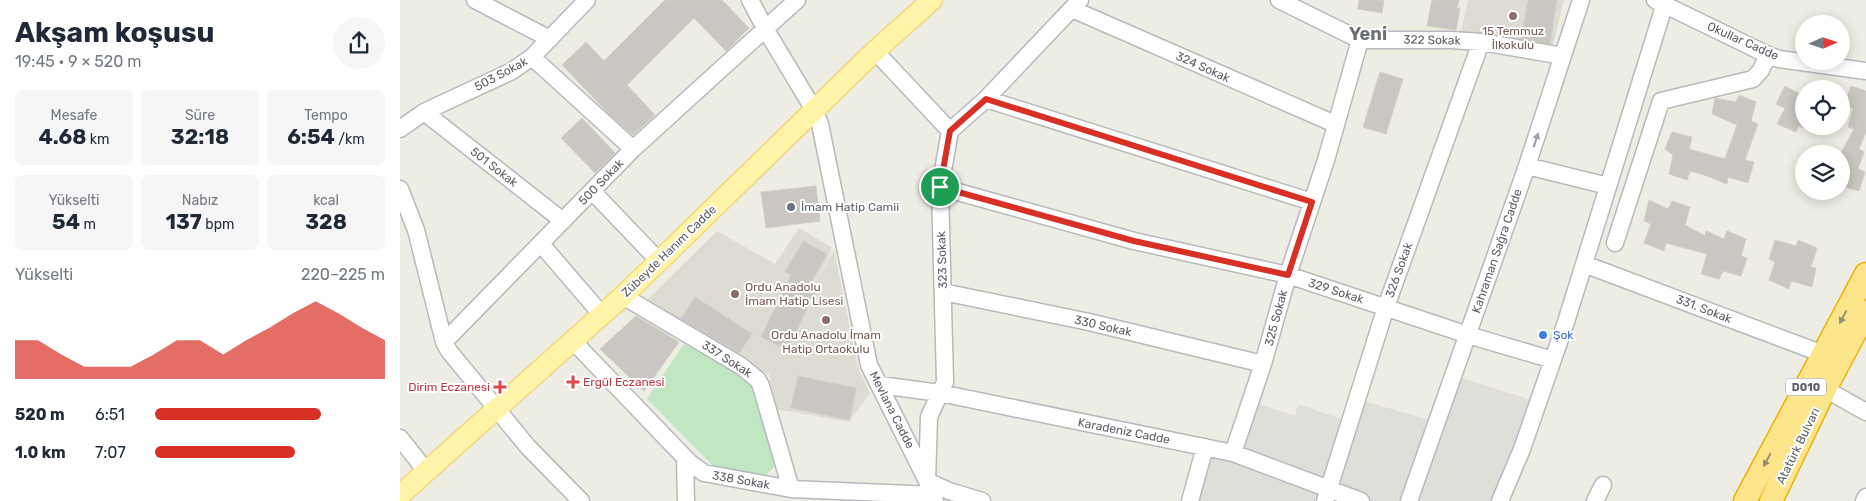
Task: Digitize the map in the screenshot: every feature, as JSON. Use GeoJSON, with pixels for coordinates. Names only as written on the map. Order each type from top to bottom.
{"type":"FeatureCollection","features":[{"type":"Feature","properties":{"kind":"highway","name":"Atatürk Bulvarı"},"geometry":{"type":"LineString","coordinates":[[1745,501],[1866,274]]}},
{"type":"Feature","properties":{"kind":"highway","name":"Atatürk Bulvarı"},"geometry":{"type":"LineString","coordinates":[[1771,501],[1866,312]]}},
{"type":"Feature","properties":{"kind":"main road","name":"Zübeyde Hanım Cadde"},"geometry":{"type":"LineString","coordinates":[[400,495],[623,296],[875,51],[932,0]]}},
{"type":"Feature","properties":{"kind":"street"},"geometry":{"type":"LineString","coordinates":[[475,0],[550,39]]}},
{"type":"Feature","properties":{"kind":"street","name":"503 Sokak"},"geometry":{"type":"LineString","coordinates":[[400,129],[424,112],[512,71],[532,57],[587,0]]}},
{"type":"Feature","properties":{"kind":"street","name":"Mevlana Cadde"},"geometry":{"type":"LineString","coordinates":[[750,0],[814,110],[820,124],[869,365],[932,492]]}},
{"type":"Feature","properties":{"kind":"street","name":"500 Sokak"},"geometry":{"type":"LineString","coordinates":[[444,342],[633,149],[797,0]]}},
{"type":"Feature","properties":{"kind":"street","name":"322 Sokak"},"geometry":{"type":"LineString","coordinates":[[1279,0],[1360,40],[1420,39],[1482,42],[1563,56]]}},
{"type":"Feature","properties":{"kind":"street","name":"Kahraman Sağra Cadde"},"geometry":{"type":"LineString","coordinates":[[1409,501],[1527,166],[1581,0]]}},
{"type":"Feature","properties":{"kind":"street"},"geometry":{"type":"LineString","coordinates":[[1500,501],[1522,449],[1584,264],[1661,2]]}},
{"type":"Feature","properties":{"kind":"street","name":"Okullar Cadde"},"geometry":{"type":"LineString","coordinates":[[1661,2],[1779,59],[1866,71]]}},
{"type":"Feature","properties":{"kind":"street"},"geometry":{"type":"LineString","coordinates":[[875,51],[950,131],[986,99],[1076,5]]}},
{"type":"Feature","properties":{"kind":"street","name":"324 Sokak"},"geometry":{"type":"LineString","coordinates":[[1076,5],[1335,124]]}},
{"type":"Feature","properties":{"kind":"street","name":"325 Sokak"},"geometry":{"type":"LineString","coordinates":[[1233,452],[1263,364],[1288,275],[1326,160],[1360,40]]}},
{"type":"Feature","properties":{"kind":"street","name":"326 Sokak"},"geometry":{"type":"LineString","coordinates":[[1327,495],[1386,307],[1482,42]]}},
{"type":"Feature","properties":{"kind":"street"},"geometry":{"type":"LineString","coordinates":[[1615,243],[1661,101],[1753,79],[1761,70],[1768,55]]}},
{"type":"Feature","properties":{"kind":"street"},"geometry":{"type":"LineString","coordinates":[[532,57],[633,149]]}},
{"type":"Feature","properties":{"kind":"street"},"geometry":{"type":"LineString","coordinates":[[986,99],[1312,202]]}},
{"type":"Feature","properties":{"kind":"street","name":"501 Sokak"},"geometry":{"type":"LineString","coordinates":[[424,112],[563,221]]}},
{"type":"Feature","properties":{"kind":"street","name":"323 Sokak"},"geometry":{"type":"LineString","coordinates":[[932,492],[929,417],[945,382],[940,187],[950,131]]}},
{"type":"Feature","properties":{"kind":"street"},"geometry":{"type":"LineString","coordinates":[[1527,166],[1608,186]]}},
{"type":"Feature","properties":{"kind":"street","name":"329 Sokak"},"geometry":{"type":"LineString","coordinates":[[940,187],[1134,241],[1288,275],[1468,335],[1553,360]]}},
{"type":"Feature","properties":{"kind":"street"},"geometry":{"type":"LineString","coordinates":[[400,190],[416,230],[444,342],[449,351],[528,446],[581,501]]}},
{"type":"Feature","properties":{"kind":"street"},"geometry":{"type":"LineString","coordinates":[[592,191],[658,261]]}},
{"type":"Feature","properties":{"kind":"street"},"geometry":{"type":"LineString","coordinates":[[541,244],[602,315]]}},
{"type":"Feature","properties":{"kind":"street","name":"331. Sokak"},"geometry":{"type":"LineString","coordinates":[[1584,264],[1824,354]]}},
{"type":"Feature","properties":{"kind":"street","name":"330 Sokak"},"geometry":{"type":"LineString","coordinates":[[943,292],[1089,322],[1263,364]]}},
{"type":"Feature","properties":{"kind":"street","name":"337 Sokak"},"geometry":{"type":"LineString","coordinates":[[623,296],[740,366],[758,380],[791,489]]}},
{"type":"Feature","properties":{"kind":"street","name":"338 Sokak"},"geometry":{"type":"LineString","coordinates":[[573,341],[685,458],[704,473],[791,489],[932,492]]}},
{"type":"Feature","properties":{"kind":"street","name":"Karadeniz Cadde"},"geometry":{"type":"LineString","coordinates":[[880,385],[940,393],[1233,452],[1327,495],[1361,501]]}},
{"type":"Feature","properties":{"kind":"street"},"geometry":{"type":"LineString","coordinates":[[1826,389],[1866,412]]}},
{"type":"Feature","properties":{"kind":"street"},"geometry":{"type":"LineString","coordinates":[[400,438],[426,471]]}},
{"type":"Feature","properties":{"kind":"street"},"geometry":{"type":"LineString","coordinates":[[1190,501],[1205,447]]}},
{"type":"Feature","properties":{"kind":"street"},"geometry":{"type":"LineString","coordinates":[[685,458],[686,501]]}},
{"type":"Feature","properties":{"kind":"street"},"geometry":{"type":"LineString","coordinates":[[1596,501],[1603,485]]}},
{"type":"Feature","properties":{"kind":"street"},"geometry":{"type":"LineString","coordinates":[[932,492],[949,491],[982,501]]}},
{"type":"Feature","properties":{"kind":"street"},"geometry":{"type":"LineString","coordinates":[[1864,501],[1866,497]]}},
{"type":"Feature","properties":{"kind":"shaded area","name":"15 Temmuz İlkokulu"},"geometry":{"type":"Polygon","coordinates":[[[1468,0],[1564,0],[1552,49],[1461,31],[1468,0]]]}},
{"type":"Feature","properties":{"kind":"shaded area","name":"Ordu Anadolu İmam Hatip Lisesi"},"geometry":{"type":"Polygon","coordinates":[[[799,228],[831,247],[831,252],[816,281],[834,250],[858,368],[870,393],[849,422],[775,409],[769,374],[771,371],[767,374],[645,302],[717,231],[775,264],[799,228]]]}},
{"type":"Feature","properties":{"kind":"shaded area"},"geometry":{"type":"Polygon","coordinates":[[[1453,375],[1538,402],[1499,501],[1190,501],[1205,447],[1233,452],[1250,401],[1295,416],[1298,404],[1350,422],[1357,399],[1436,422],[1453,375]]]}},
{"type":"Feature","properties":{"kind":"green space"},"geometry":{"type":"Polygon","coordinates":[[[684,344],[743,375],[757,386],[778,460],[765,476],[717,470],[647,399],[684,344]]]}},
{"type":"Feature","properties":{"kind":"building"},"geometry":{"type":"Polygon","coordinates":[[[665,0],[722,0],[749,28],[726,51],[694,18],[627,85],[655,115],[633,135],[611,116],[562,65],[586,42],[604,61],[665,0]]]}},
{"type":"Feature","properties":{"kind":"building"},"geometry":{"type":"Polygon","coordinates":[[[1359,0],[1384,0],[1382,13],[1358,9],[1359,0]]]}},
{"type":"Feature","properties":{"kind":"building"},"geometry":{"type":"Polygon","coordinates":[[[1432,0],[1459,0],[1457,8],[1460,8],[1456,30],[1427,26],[1432,0]]]}},
{"type":"Feature","properties":{"kind":"building"},"geometry":{"type":"Polygon","coordinates":[[[1528,0],[1557,0],[1550,44],[1521,39],[1528,0]]]}},
{"type":"Feature","properties":{"kind":"building"},"geometry":{"type":"Polygon","coordinates":[[[1380,72],[1403,79],[1386,134],[1363,127],[1380,72]]]}},
{"type":"Feature","properties":{"kind":"building"},"geometry":{"type":"Polygon","coordinates":[[[1785,86],[1795,91],[1795,132],[1777,124],[1785,108],[1776,104],[1785,86]]]}},
{"type":"Feature","properties":{"kind":"building"},"geometry":{"type":"Polygon","coordinates":[[[1851,86],[1866,91],[1866,132],[1859,149],[1864,152],[1858,169],[1865,172],[1859,191],[1850,188],[1850,145],[1845,145],[1854,129],[1850,128],[1853,109],[1850,107],[1851,86]]]}},
{"type":"Feature","properties":{"kind":"building"},"geometry":{"type":"Polygon","coordinates":[[[1739,95],[1756,102],[1751,121],[1758,124],[1745,160],[1754,162],[1748,183],[1728,177],[1727,184],[1690,171],[1687,180],[1669,174],[1673,155],[1665,149],[1672,132],[1692,137],[1689,149],[1725,159],[1737,125],[1712,114],[1715,98],[1736,102],[1739,95]]]}},
{"type":"Feature","properties":{"kind":"building"},"geometry":{"type":"Polygon","coordinates":[[[582,118],[615,153],[595,173],[561,138],[582,118]]]}},
{"type":"Feature","properties":{"kind":"building","name":"İmam Hatip Camii"},"geometry":{"type":"Polygon","coordinates":[[[816,186],[820,221],[766,228],[761,192],[816,186]]]}},
{"type":"Feature","properties":{"kind":"building"},"geometry":{"type":"Polygon","coordinates":[[[1649,200],[1668,209],[1672,201],[1690,207],[1685,225],[1705,236],[1706,231],[1724,239],[1727,231],[1746,239],[1741,256],[1747,258],[1741,276],[1723,271],[1719,279],[1701,274],[1707,254],[1666,243],[1664,251],[1644,243],[1651,224],[1644,221],[1649,200]]]}},
{"type":"Feature","properties":{"kind":"building"},"geometry":{"type":"Polygon","coordinates":[[[1775,240],[1796,246],[1798,240],[1817,248],[1811,267],[1816,268],[1812,287],[1791,281],[1789,289],[1769,280],[1775,262],[1769,259],[1775,240]]]}},
{"type":"Feature","properties":{"kind":"building"},"geometry":{"type":"Polygon","coordinates":[[[803,241],[827,254],[810,285],[817,288],[787,350],[761,337],[791,275],[785,272],[803,241]]]}},
{"type":"Feature","properties":{"kind":"building"},"geometry":{"type":"Polygon","coordinates":[[[695,297],[752,334],[739,353],[681,319],[695,297]]]}},
{"type":"Feature","properties":{"kind":"building"},"geometry":{"type":"Polygon","coordinates":[[[636,316],[679,342],[644,391],[600,349],[636,316]]]}},
{"type":"Feature","properties":{"kind":"building"},"geometry":{"type":"Polygon","coordinates":[[[798,376],[856,388],[850,420],[791,408],[798,376]]]}},
{"type":"Feature","properties":{"kind":"place","name":"15 Temmuz İlkokulu"},"geometry":{"type":"Point","coordinates":[1513,16]}},
{"type":"Feature","properties":{"kind":"place","name":"İmam Hatip Camii"},"geometry":{"type":"Point","coordinates":[791,207]}},
{"type":"Feature","properties":{"kind":"place","name":"Ordu Anadolu İmam Hatip Lisesi"},"geometry":{"type":"Point","coordinates":[735,294]}},
{"type":"Feature","properties":{"kind":"place","name":"Ordu Anadolu İmam Hatip Ortaokulu"},"geometry":{"type":"Point","coordinates":[826,320]}},
{"type":"Feature","properties":{"kind":"place","name":"Şok"},"geometry":{"type":"Point","coordinates":[1543,335]}},
{"type":"Feature","properties":{"kind":"place","name":"Ergül Eczanesi"},"geometry":{"type":"Point","coordinates":[573,382]}},
{"type":"Feature","properties":{"kind":"place","name":"Dirim Eczanesi"},"geometry":{"type":"Point","coordinates":[500,387]}},
{"type":"Feature","properties":{"kind":"district","name":"Yeni"},"geometry":{"type":"Point","coordinates":[1368,34]}},
{"type":"Feature","properties":{"kind":"route"},"geometry":{"type":"LineString","coordinates":[[986,99],[1312,202],[1288,275],[1134,241],[940,187],[950,131],[986,99]]}}]}
